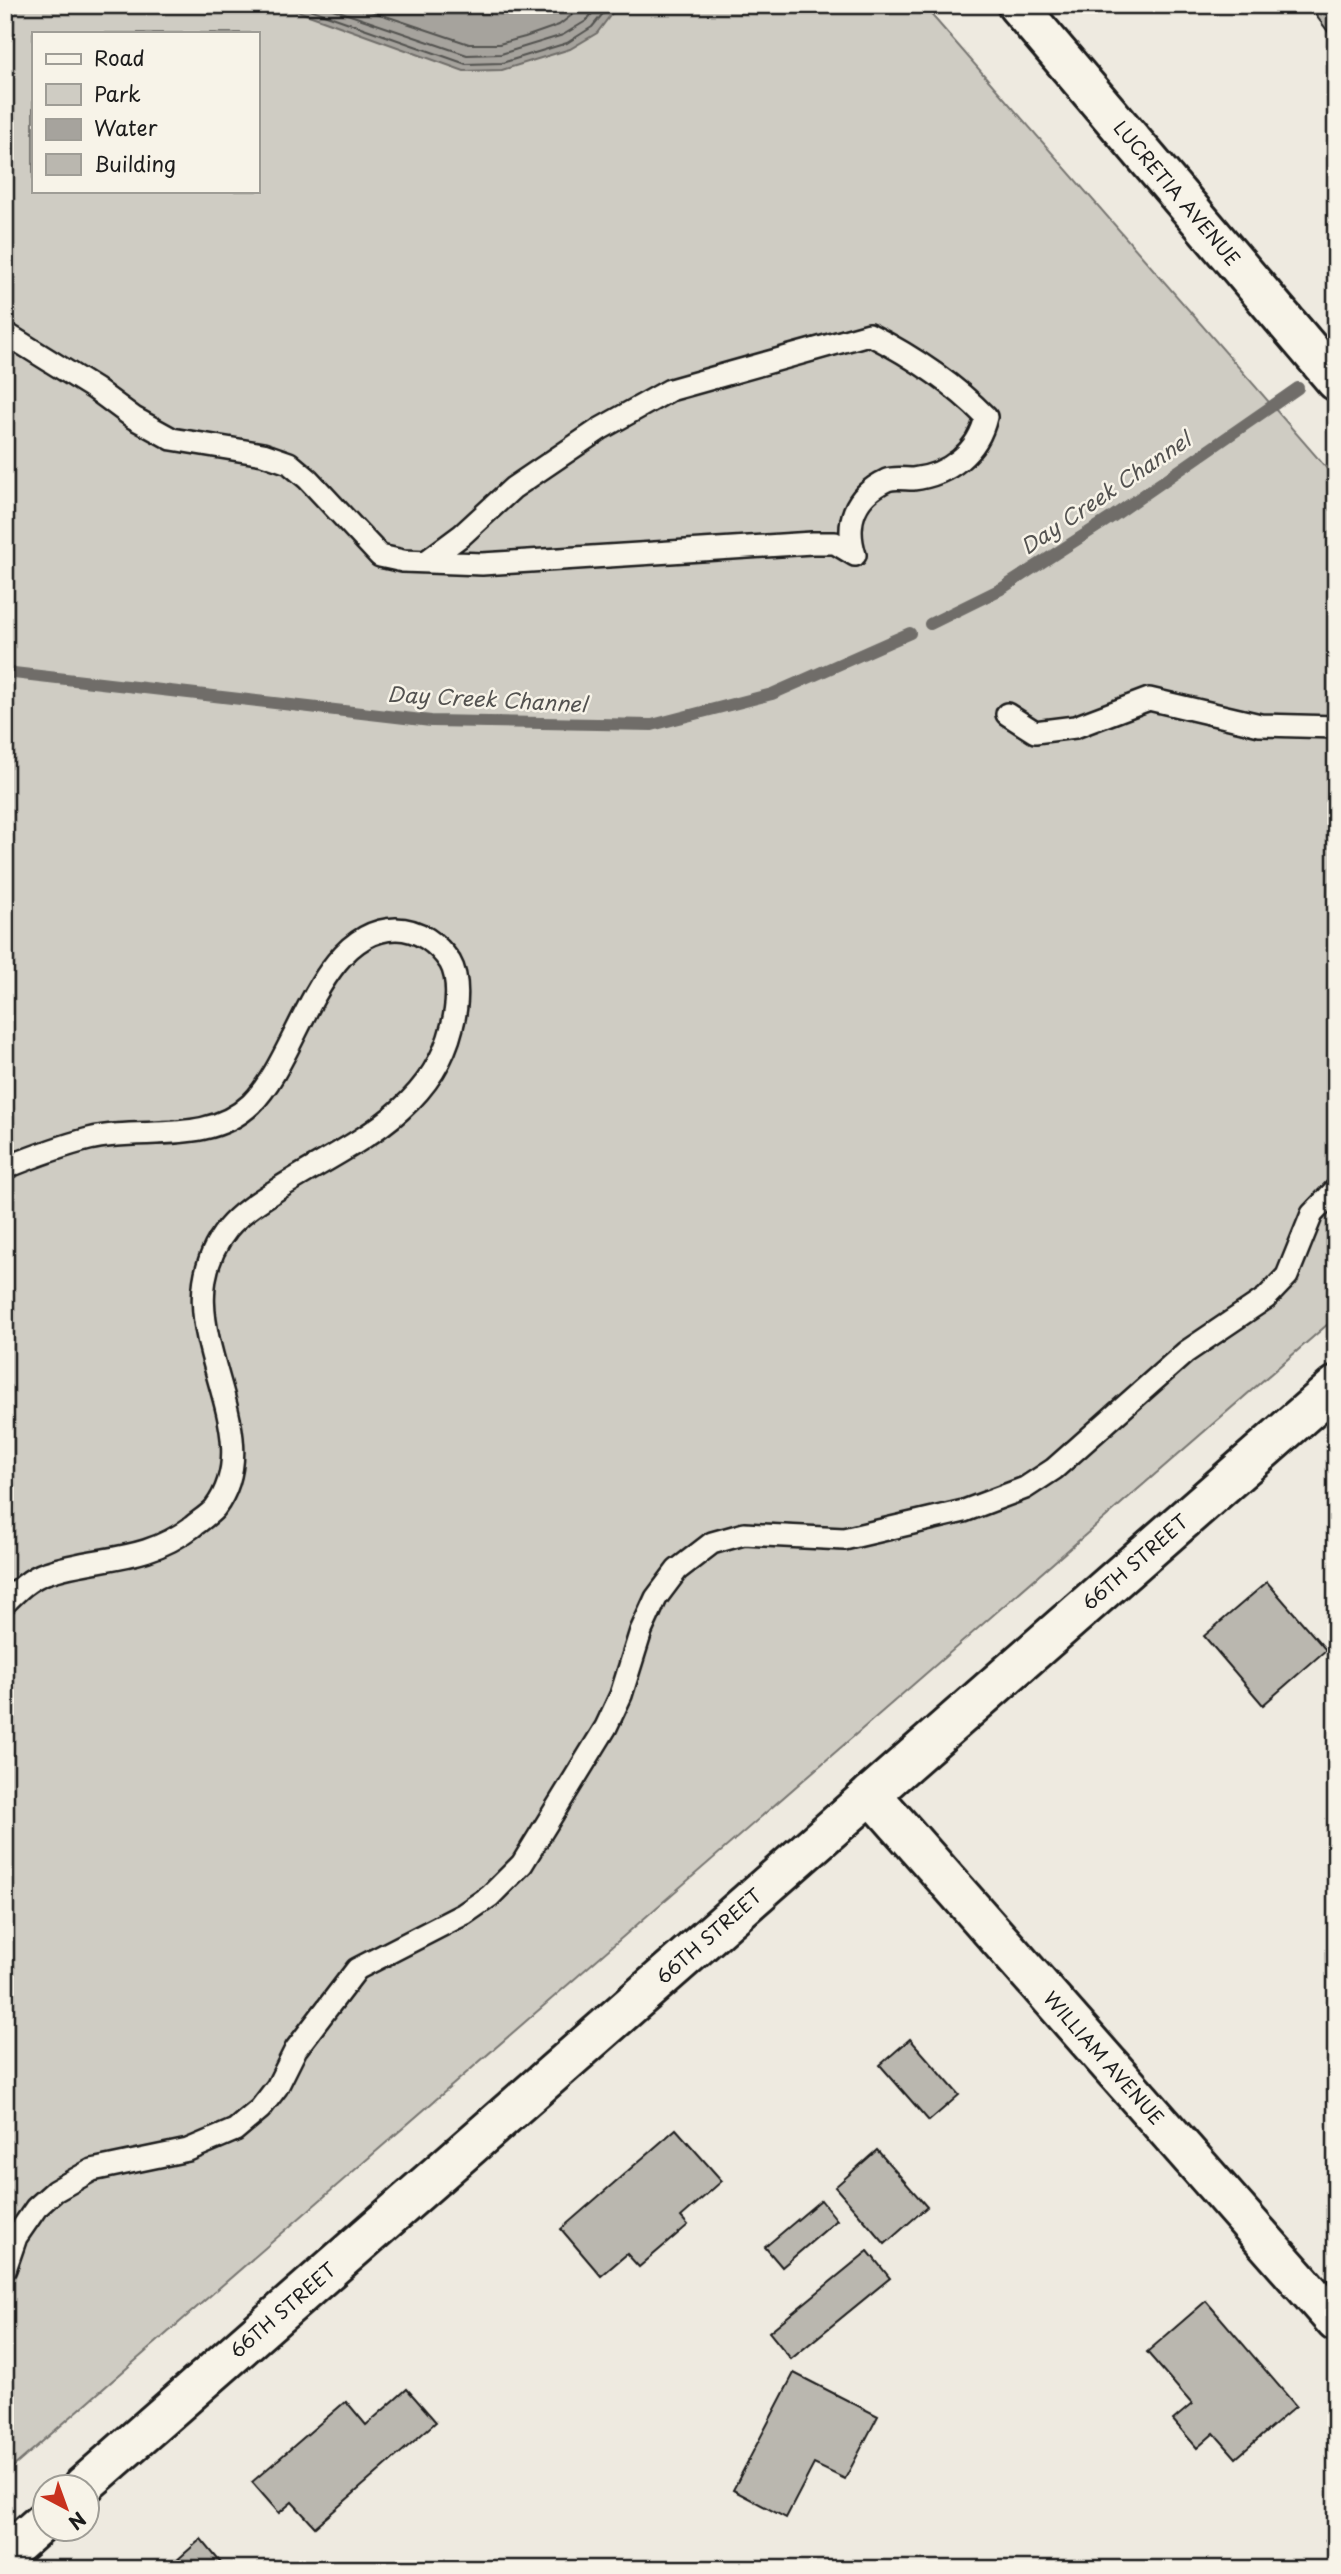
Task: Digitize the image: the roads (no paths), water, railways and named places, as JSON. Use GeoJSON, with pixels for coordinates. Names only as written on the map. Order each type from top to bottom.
{"type":"FeatureCollection","features":[{"type":"Feature","properties":{"kind":"street","name":"LUCRETIA AVENUE"},"geometry":{"type":"LineString","coordinates":[[1017,5],[1336,381]]}},
{"type":"Feature","properties":{"kind":"street","name":"66TH STREET"},"geometry":{"type":"LineString","coordinates":[[100,2472],[1336,1386]]}},
{"type":"Feature","properties":{"kind":"street","name":"WILLIAM AVENUE"},"geometry":{"type":"LineString","coordinates":[[871,1794],[1336,2322]]}},
{"type":"Feature","properties":{"kind":"street"},"geometry":{"type":"LineString","coordinates":[[5,2555],[32,2531]]}},
{"type":"Feature","properties":{"kind":"lane"},"geometry":{"type":"LineString","coordinates":[[5,333],[95,389],[134,418],[172,439],[221,450],[263,454],[289,463],[309,479],[380,556],[403,561],[482,564],[812,543],[835,543],[855,555],[848,534],[858,503],[888,479],[915,478],[951,467],[970,451],[983,430],[986,417],[949,384],[893,346],[869,334],[670,390],[600,429],[513,488],[461,535],[427,561]]}},
{"type":"Feature","properties":{"kind":"lane"},"geometry":{"type":"LineString","coordinates":[[1007,713],[1035,732],[1074,727],[1149,699],[1260,724],[1336,727]]}},
{"type":"Feature","properties":{"kind":"lane"},"geometry":{"type":"LineString","coordinates":[[5,1168],[92,1138],[168,1135],[213,1126],[250,1105],[272,1077],[326,979],[350,947],[373,934],[398,929],[433,940],[453,966],[457,1008],[448,1043],[434,1073],[418,1096],[344,1153],[257,1202],[228,1227],[204,1269],[204,1317],[208,1349],[233,1440],[232,1478],[213,1510],[186,1531],[145,1553],[45,1573],[19,1588],[5,1603]]}},
{"type":"Feature","properties":{"kind":"lane"},"geometry":{"type":"LineString","coordinates":[[5,2269],[16,2237],[36,2208],[55,2191],[92,2170],[188,2150],[234,2130],[260,2109],[277,2087],[296,2049],[357,1969],[464,1914],[491,1896],[522,1864],[606,1727],[621,1695],[641,1631],[656,1598],[677,1570],[712,1542],[744,1534],[844,1539],[964,1511],[1026,1488],[1054,1469],[1186,1352],[1266,1298],[1287,1276],[1312,1214],[1336,1189]]}},
{"type":"Feature","properties":{"kind":"water"},"geometry":{"type":"Polygon","coordinates":[[[281,5],[618,5],[597,33],[570,49],[502,70],[464,71],[281,5]]]}},
{"type":"Feature","properties":{"kind":"waterway","name":"Day Creek Channel"},"geometry":{"type":"LineString","coordinates":[[930,624],[1001,589],[1112,517],[1298,388]]}},
{"type":"Feature","properties":{"kind":"waterway","name":"Day Creek Channel"},"geometry":{"type":"LineString","coordinates":[[5,672],[431,721],[652,725],[772,694],[910,633]]}}]}
